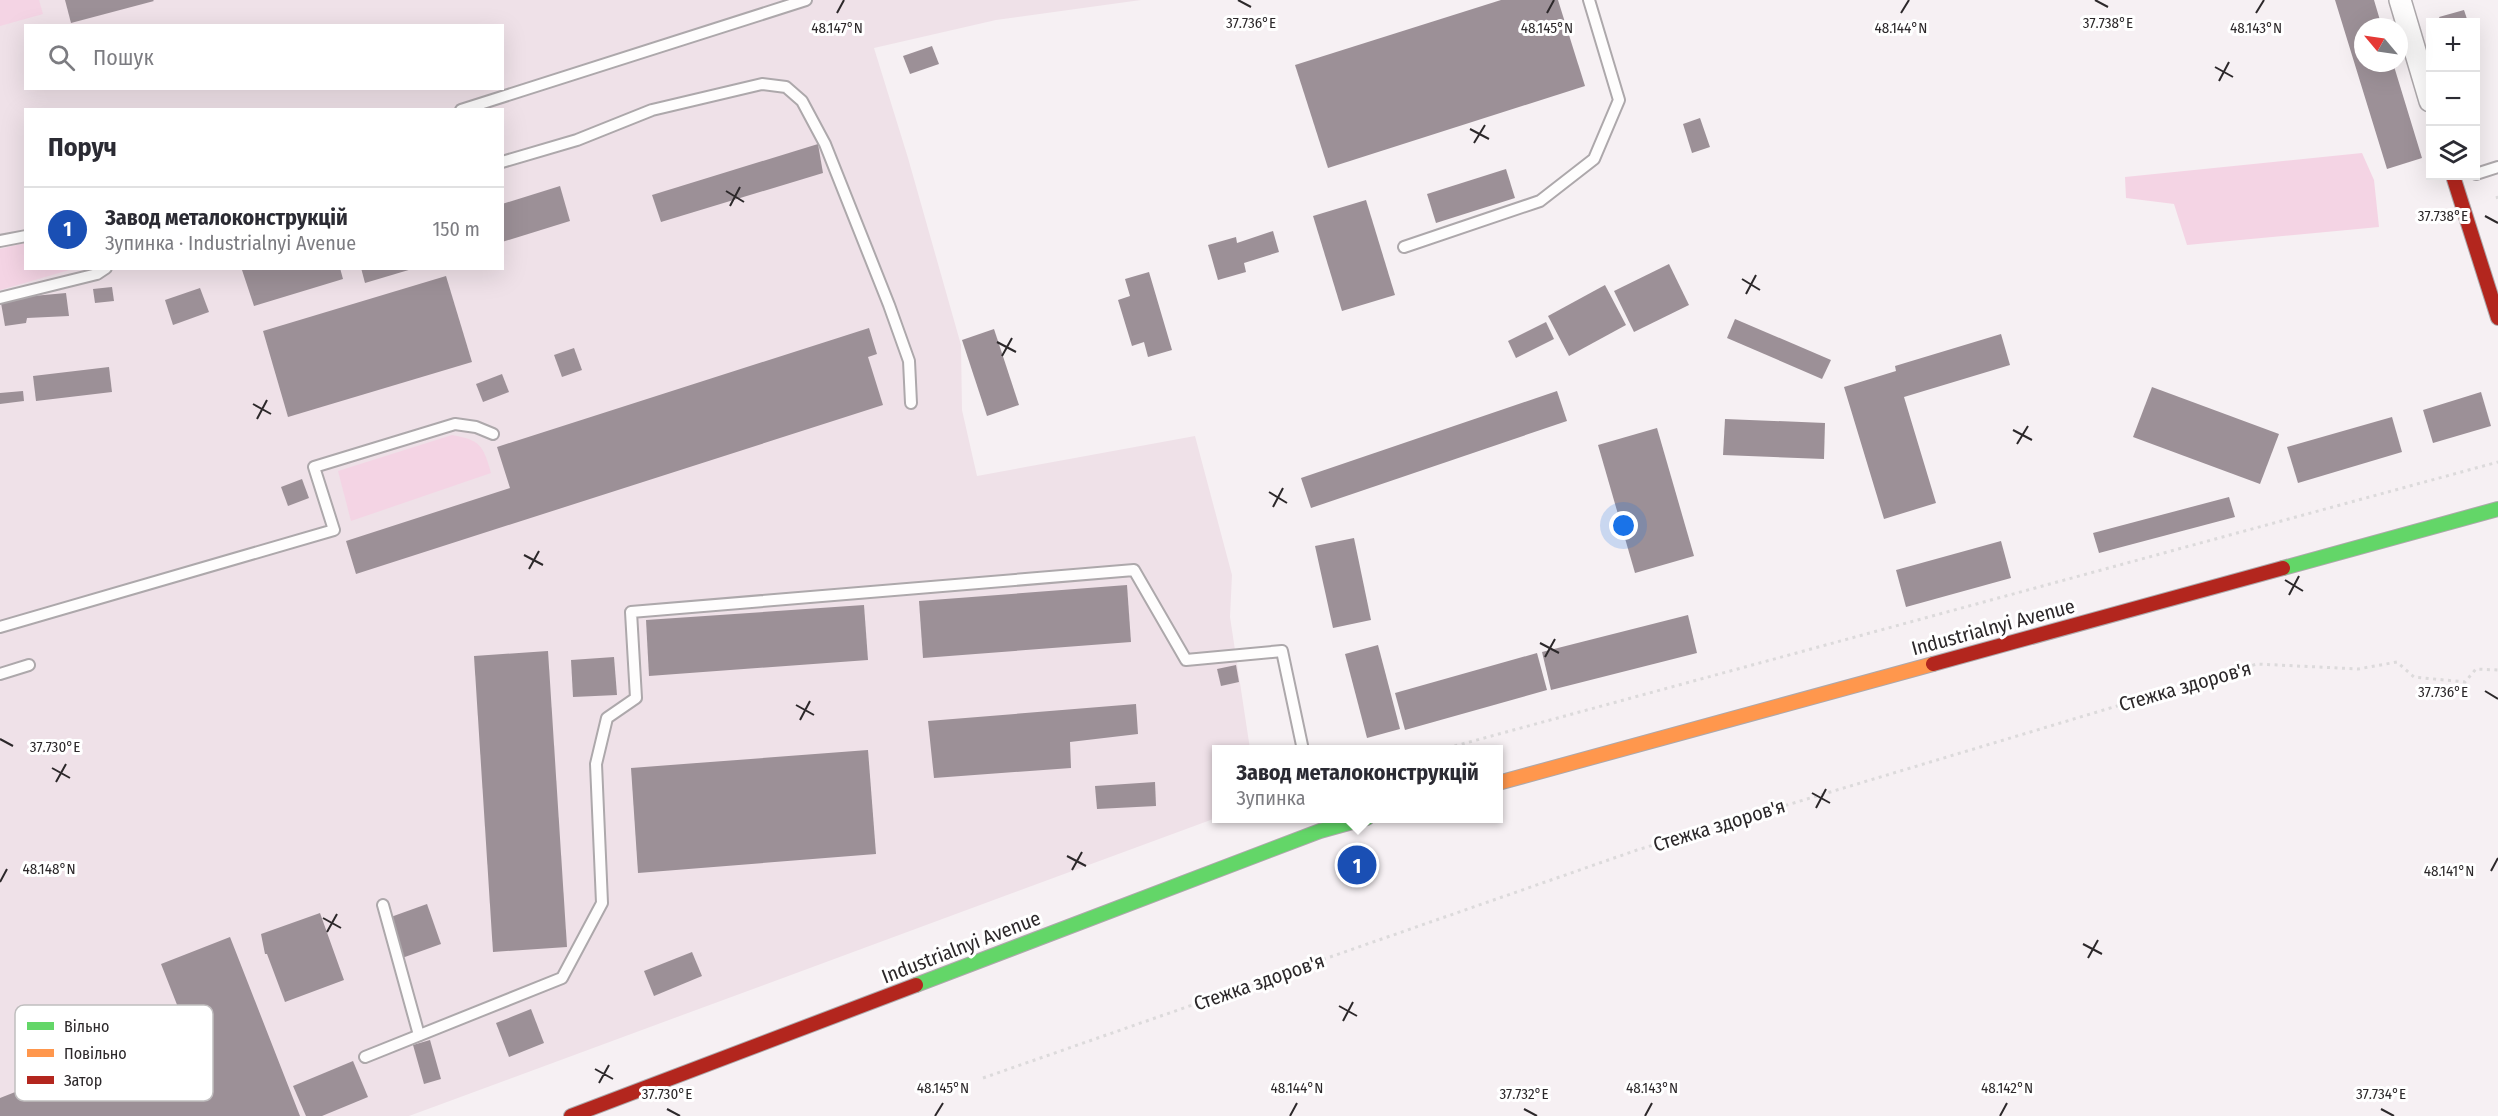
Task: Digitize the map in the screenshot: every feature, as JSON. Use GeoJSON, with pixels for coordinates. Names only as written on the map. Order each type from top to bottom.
{"type":"FeatureCollection","features":[{"type":"Feature","properties":{"kind":"street"},"geometry":{"type":"LineString","coordinates":[[2400,0],[2426,88]]}},
{"type":"Feature","properties":{"kind":"street"},"geometry":{"type":"LineString","coordinates":[[2454,180],[2498,318]]}},
{"type":"Feature","properties":{"kind":"street","name":"Industrialnyi Avenue"},"geometry":{"type":"LineString","coordinates":[[1503,782],[2498,509]]}},
{"type":"Feature","properties":{"kind":"street","name":"Industrialnyi Avenue"},"geometry":{"type":"LineString","coordinates":[[571,1116],[1318,825],[1334,823]]}},
{"type":"Feature","properties":{"kind":"lane"},"geometry":{"type":"LineString","coordinates":[[467,108],[806,0]]}},
{"type":"Feature","properties":{"kind":"lane"},"geometry":{"type":"LineString","coordinates":[[1404,247],[1540,201],[1594,159],[1619,100],[1589,0]]}},
{"type":"Feature","properties":{"kind":"lane"},"geometry":{"type":"LineString","coordinates":[[504,161],[577,140],[652,110],[762,84],[786,87],[802,101],[825,144],[889,305],[909,361],[911,403]]}},
{"type":"Feature","properties":{"kind":"lane"},"geometry":{"type":"LineString","coordinates":[[2480,173],[2498,167]]}},
{"type":"Feature","properties":{"kind":"lane"},"geometry":{"type":"LineString","coordinates":[[0,241],[24,236]]}},
{"type":"Feature","properties":{"kind":"lane"},"geometry":{"type":"LineString","coordinates":[[0,298],[96,274],[103,270]]}},
{"type":"Feature","properties":{"kind":"lane"},"geometry":{"type":"LineString","coordinates":[[0,627],[334,530],[314,468],[455,424],[476,427],[493,434]]}},
{"type":"Feature","properties":{"kind":"lane"},"geometry":{"type":"LineString","coordinates":[[365,1057],[562,978],[602,903],[596,764],[607,718],[636,698],[631,612],[1134,570],[1186,660],[1282,651],[1302,745]]}},
{"type":"Feature","properties":{"kind":"lane"},"geometry":{"type":"LineString","coordinates":[[0,674],[29,665]]}},
{"type":"Feature","properties":{"kind":"lane"},"geometry":{"type":"LineString","coordinates":[[383,905],[418,1035]]}},
{"type":"Feature","properties":{"kind":"path"},"geometry":{"type":"LineString","coordinates":[[1458,745],[2498,462]]}},
{"type":"Feature","properties":{"kind":"path","name":"Стежка здоров'я"},"geometry":{"type":"LineString","coordinates":[[983,1078],[1637,850],[2257,664],[2358,669],[2397,662],[2414,677],[2465,682],[2476,669],[2498,670]]}},
{"type":"Feature","properties":{"kind":"shaded area"},"geometry":{"type":"Polygon","coordinates":[[[0,0],[1141,0],[996,20],[874,48],[961,345],[962,410],[977,476],[1195,436],[1232,575],[1230,617],[1249,745],[1212,745],[1212,819],[409,1116],[0,1116],[0,0]]]}},
{"type":"Feature","properties":{"kind":"shaded area"},"geometry":{"type":"Polygon","coordinates":[[[0,0],[39,0],[43,14],[0,26],[0,0]]]}},
{"type":"Feature","properties":{"kind":"shaded area"},"geometry":{"type":"Polygon","coordinates":[[[2362,153],[2374,180],[2379,227],[2187,245],[2174,204],[2126,198],[2125,177],[2362,153]]]}},
{"type":"Feature","properties":{"kind":"shaded area"},"geometry":{"type":"Polygon","coordinates":[[[24,243],[24,270],[70,270],[0,290],[0,249],[24,243]]]}},
{"type":"Feature","properties":{"kind":"shaded area"},"geometry":{"type":"Polygon","coordinates":[[[452,435],[469,439],[479,445],[491,473],[351,521],[338,471],[452,435]]]}},
{"type":"Feature","properties":{"kind":"building"},"geometry":{"type":"Polygon","coordinates":[[[65,0],[153,0],[154,1],[71,23],[65,0]]]}},
{"type":"Feature","properties":{"kind":"building"},"geometry":{"type":"Polygon","coordinates":[[[1501,0],[1558,0],[1585,86],[1328,168],[1295,65],[1501,0]]]}},
{"type":"Feature","properties":{"kind":"building"},"geometry":{"type":"Polygon","coordinates":[[[2335,0],[2374,0],[2379,18],[2354,18],[2354,62],[2335,0]]]}},
{"type":"Feature","properties":{"kind":"building"},"geometry":{"type":"Polygon","coordinates":[[[2464,10],[2467,18],[2439,18],[2464,10]]]}},
{"type":"Feature","properties":{"kind":"building"},"geometry":{"type":"Polygon","coordinates":[[[932,46],[939,64],[910,74],[903,56],[932,46]]]}},
{"type":"Feature","properties":{"kind":"building"},"geometry":{"type":"Polygon","coordinates":[[[2357,72],[2396,72],[2422,158],[2387,169],[2357,72]]]}},
{"type":"Feature","properties":{"kind":"building"},"geometry":{"type":"Polygon","coordinates":[[[1700,118],[1710,147],[1692,153],[1683,124],[1700,118]]]}},
{"type":"Feature","properties":{"kind":"building"},"geometry":{"type":"Polygon","coordinates":[[[818,144],[823,173],[661,222],[652,195],[818,144]]]}},
{"type":"Feature","properties":{"kind":"building"},"geometry":{"type":"Polygon","coordinates":[[[1506,169],[1515,198],[1436,223],[1427,194],[1506,169]]]}},
{"type":"Feature","properties":{"kind":"building"},"geometry":{"type":"Polygon","coordinates":[[[560,186],[570,221],[504,241],[504,203],[560,186]]]}},
{"type":"Feature","properties":{"kind":"building"},"geometry":{"type":"Polygon","coordinates":[[[1366,200],[1395,295],[1342,311],[1313,216],[1366,200]]]}},
{"type":"Feature","properties":{"kind":"building"},"geometry":{"type":"Polygon","coordinates":[[[1273,231],[1279,252],[1244,263],[1246,272],[1218,280],[1208,245],[1236,237],[1237,243],[1273,231]]]}},
{"type":"Feature","properties":{"kind":"building"},"geometry":{"type":"Polygon","coordinates":[[[1669,264],[1689,305],[1634,332],[1614,291],[1669,264]]]}},
{"type":"Feature","properties":{"kind":"building"},"geometry":{"type":"Polygon","coordinates":[[[242,270],[341,270],[343,279],[254,306],[242,270]]]}},
{"type":"Feature","properties":{"kind":"building"},"geometry":{"type":"Polygon","coordinates":[[[362,270],[409,270],[365,283],[362,270]]]}},
{"type":"Feature","properties":{"kind":"building"},"geometry":{"type":"Polygon","coordinates":[[[1149,272],[1172,350],[1148,357],[1144,342],[1132,346],[1118,300],[1130,296],[1125,279],[1149,272]]]}},
{"type":"Feature","properties":{"kind":"building"},"geometry":{"type":"Polygon","coordinates":[[[446,276],[472,362],[288,417],[263,331],[446,276]]]}},
{"type":"Feature","properties":{"kind":"building"},"geometry":{"type":"Polygon","coordinates":[[[1605,285],[1626,325],[1569,356],[1548,316],[1605,285]]]}},
{"type":"Feature","properties":{"kind":"building"},"geometry":{"type":"Polygon","coordinates":[[[112,287],[114,301],[95,303],[93,289],[112,287]]]}},
{"type":"Feature","properties":{"kind":"building"},"geometry":{"type":"Polygon","coordinates":[[[200,288],[209,312],[173,325],[165,300],[200,288]]]}},
{"type":"Feature","properties":{"kind":"building"},"geometry":{"type":"Polygon","coordinates":[[[66,293],[69,316],[27,318],[26,323],[5,326],[1,303],[22,297],[66,293]]]}},
{"type":"Feature","properties":{"kind":"building"},"geometry":{"type":"Polygon","coordinates":[[[1735,319],[1831,360],[1822,379],[1727,338],[1735,319]]]}},
{"type":"Feature","properties":{"kind":"building"},"geometry":{"type":"Polygon","coordinates":[[[1546,322],[1554,339],[1516,358],[1508,341],[1546,322]]]}},
{"type":"Feature","properties":{"kind":"building"},"geometry":{"type":"Polygon","coordinates":[[[869,328],[877,354],[868,357],[883,405],[356,574],[346,541],[510,488],[497,447],[869,328]]]}},
{"type":"Feature","properties":{"kind":"building"},"geometry":{"type":"Polygon","coordinates":[[[994,329],[1019,405],[987,416],[962,340],[994,329]]]}},
{"type":"Feature","properties":{"kind":"building"},"geometry":{"type":"Polygon","coordinates":[[[2001,334],[2010,365],[1904,397],[1936,503],[1884,519],[1844,387],[1896,371],[1895,366],[2001,334]]]}},
{"type":"Feature","properties":{"kind":"building"},"geometry":{"type":"Polygon","coordinates":[[[574,348],[582,370],[562,377],[554,355],[574,348]]]}},
{"type":"Feature","properties":{"kind":"building"},"geometry":{"type":"Polygon","coordinates":[[[109,367],[112,392],[36,401],[33,376],[109,367]]]}},
{"type":"Feature","properties":{"kind":"building"},"geometry":{"type":"Polygon","coordinates":[[[502,374],[509,392],[483,402],[476,384],[502,374]]]}},
{"type":"Feature","properties":{"kind":"building"},"geometry":{"type":"Polygon","coordinates":[[[2152,387],[2279,434],[2260,484],[2133,437],[2152,387]]]}},
{"type":"Feature","properties":{"kind":"building"},"geometry":{"type":"Polygon","coordinates":[[[23,391],[24,401],[0,404],[0,393],[23,391]]]}},
{"type":"Feature","properties":{"kind":"building"},"geometry":{"type":"Polygon","coordinates":[[[1557,391],[1567,421],[1311,508],[1301,478],[1557,391]]]}},
{"type":"Feature","properties":{"kind":"building"},"geometry":{"type":"Polygon","coordinates":[[[2481,392],[2491,426],[2433,443],[2423,410],[2481,392]]]}},
{"type":"Feature","properties":{"kind":"building"},"geometry":{"type":"Polygon","coordinates":[[[2392,417],[2402,452],[2298,483],[2287,447],[2392,417]]]}},
{"type":"Feature","properties":{"kind":"building"},"geometry":{"type":"Polygon","coordinates":[[[1725,419],[1825,423],[1824,459],[1723,455],[1725,419]]]}},
{"type":"Feature","properties":{"kind":"building"},"geometry":{"type":"Polygon","coordinates":[[[1657,428],[1694,556],[1635,573],[1598,445],[1657,428]]]}},
{"type":"Feature","properties":{"kind":"building"},"geometry":{"type":"Polygon","coordinates":[[[302,479],[309,498],[288,506],[281,487],[302,479]]]}},
{"type":"Feature","properties":{"kind":"building"},"geometry":{"type":"Polygon","coordinates":[[[2229,497],[2235,517],[2099,553],[2093,533],[2229,497]]]}},
{"type":"Feature","properties":{"kind":"building"},"geometry":{"type":"Polygon","coordinates":[[[1354,538],[1371,620],[1333,628],[1315,546],[1354,538]]]}},
{"type":"Feature","properties":{"kind":"building"},"geometry":{"type":"Polygon","coordinates":[[[2001,541],[2011,578],[1906,607],[1896,570],[2001,541]]]}},
{"type":"Feature","properties":{"kind":"building"},"geometry":{"type":"Polygon","coordinates":[[[1127,585],[1131,642],[923,658],[919,601],[1127,585]]]}},
{"type":"Feature","properties":{"kind":"building"},"geometry":{"type":"Polygon","coordinates":[[[864,605],[868,660],[649,676],[646,620],[864,605]]]}},
{"type":"Feature","properties":{"kind":"building"},"geometry":{"type":"Polygon","coordinates":[[[1688,615],[1697,653],[1551,690],[1542,652],[1688,615]]]}},
{"type":"Feature","properties":{"kind":"building"},"geometry":{"type":"Polygon","coordinates":[[[1378,645],[1400,729],[1367,738],[1345,654],[1378,645]]]}},
{"type":"Feature","properties":{"kind":"building"},"geometry":{"type":"Polygon","coordinates":[[[548,651],[567,947],[493,952],[474,656],[548,651]]]}},
{"type":"Feature","properties":{"kind":"building"},"geometry":{"type":"Polygon","coordinates":[[[1537,653],[1547,690],[1405,730],[1395,693],[1537,653]]]}},
{"type":"Feature","properties":{"kind":"building"},"geometry":{"type":"Polygon","coordinates":[[[614,657],[617,695],[573,697],[571,660],[614,657]]]}},
{"type":"Feature","properties":{"kind":"building"},"geometry":{"type":"Polygon","coordinates":[[[1236,665],[1239,682],[1221,686],[1217,669],[1236,665]]]}},
{"type":"Feature","properties":{"kind":"building"},"geometry":{"type":"Polygon","coordinates":[[[1136,704],[1138,734],[1070,742],[1071,768],[934,778],[928,721],[1136,704]]]}},
{"type":"Feature","properties":{"kind":"building"},"geometry":{"type":"Polygon","coordinates":[[[868,750],[876,854],[638,873],[631,768],[868,750]]]}},
{"type":"Feature","properties":{"kind":"building"},"geometry":{"type":"Polygon","coordinates":[[[1155,782],[1156,806],[1097,809],[1095,786],[1155,782]]]}},
{"type":"Feature","properties":{"kind":"building"},"geometry":{"type":"Polygon","coordinates":[[[427,904],[441,944],[402,958],[388,918],[427,904]]]}},
{"type":"Feature","properties":{"kind":"building"},"geometry":{"type":"Polygon","coordinates":[[[320,913],[344,980],[285,1002],[267,954],[265,954],[261,934],[320,913]]]}},
{"type":"Feature","properties":{"kind":"building"},"geometry":{"type":"Polygon","coordinates":[[[230,937],[300,1116],[0,1116],[0,1098],[15,1092],[15,1101],[213,1101],[213,1005],[177,1005],[161,964],[230,937]]]}},
{"type":"Feature","properties":{"kind":"building"},"geometry":{"type":"Polygon","coordinates":[[[692,952],[702,976],[654,996],[644,971],[692,952]]]}},
{"type":"Feature","properties":{"kind":"building"},"geometry":{"type":"Polygon","coordinates":[[[531,1009],[544,1043],[509,1057],[496,1023],[531,1009]]]}},
{"type":"Feature","properties":{"kind":"building"},"geometry":{"type":"Polygon","coordinates":[[[430,1040],[441,1079],[424,1084],[413,1045],[430,1040]]]}},
{"type":"Feature","properties":{"kind":"building"},"geometry":{"type":"Polygon","coordinates":[[[353,1061],[368,1097],[322,1116],[306,1116],[293,1086],[353,1061]]]}},
{"type":"Feature","properties":{"kind":"traffic: fast"},"geometry":{"type":"LineString","coordinates":[[2283,568],[2498,509]]}},
{"type":"Feature","properties":{"kind":"traffic: fast"},"geometry":{"type":"LineString","coordinates":[[916,985],[1320,831],[1349,823]]}},
{"type":"Feature","properties":{"kind":"traffic: slow"},"geometry":{"type":"LineString","coordinates":[[1503,782],[1933,664]]}},
{"type":"Feature","properties":{"kind":"traffic: jam"},"geometry":{"type":"LineString","coordinates":[[2454,180],[2498,318]]}},
{"type":"Feature","properties":{"kind":"traffic: jam"},"geometry":{"type":"LineString","coordinates":[[1933,664],[2283,568]]}},
{"type":"Feature","properties":{"kind":"traffic: jam"},"geometry":{"type":"LineString","coordinates":[[571,1116],[916,985]]}},
{"type":"Feature","properties":{"kind":"place","name":"Завод металоконструкцій"},"geometry":{"type":"Point","coordinates":[1357,865]}}]}
